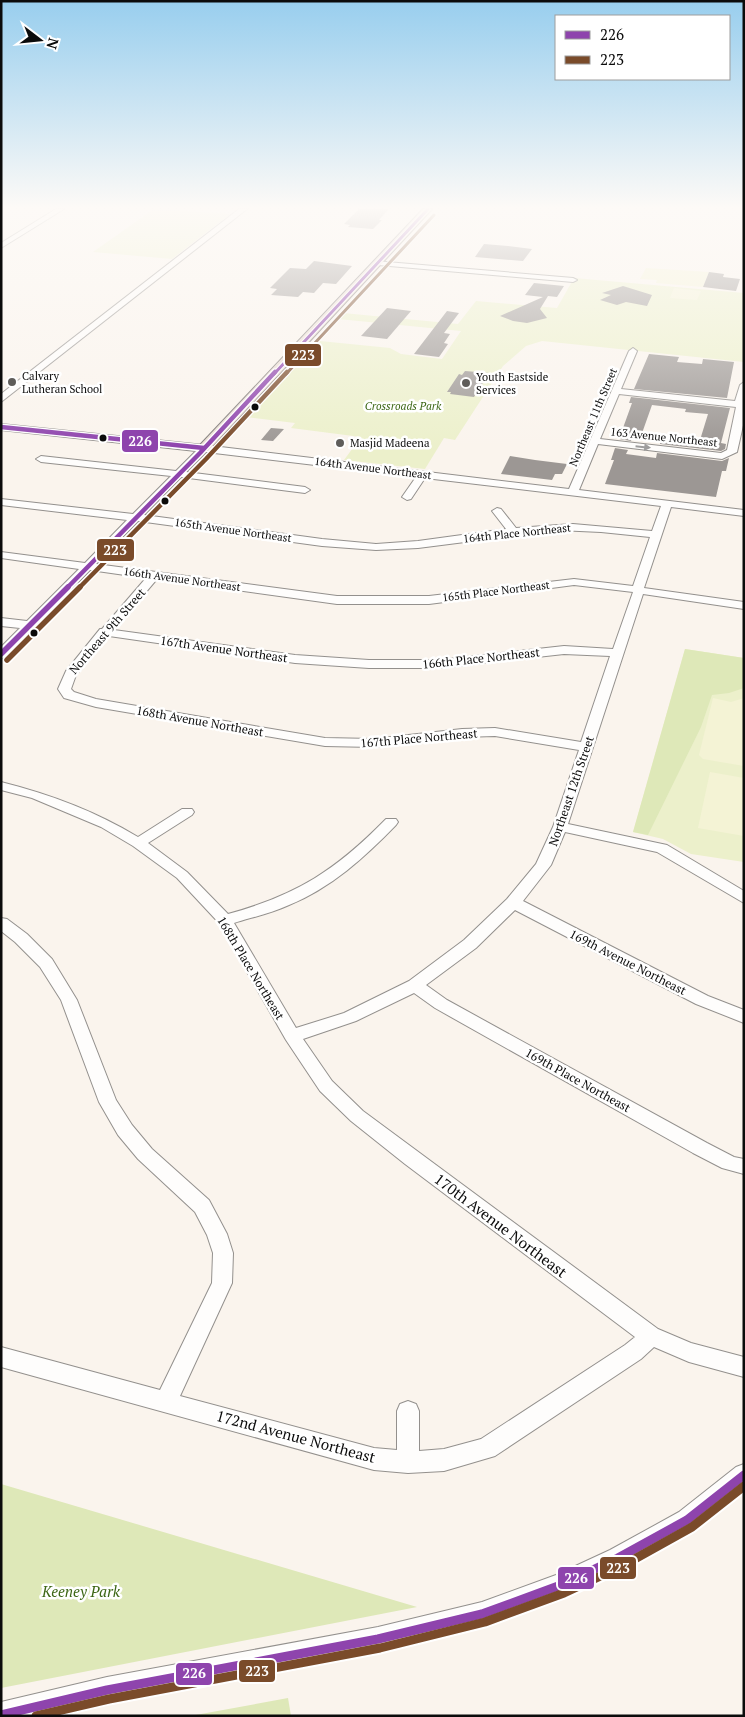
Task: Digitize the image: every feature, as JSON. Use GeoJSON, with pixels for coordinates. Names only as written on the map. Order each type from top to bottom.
{"type":"FeatureCollection","features":[{"type":"Feature","properties":{"kind":"main road"},"geometry":{"type":"LineString","coordinates":[[204,448],[353,289]]}},
{"type":"Feature","properties":{"kind":"street"},"geometry":{"type":"LineString","coordinates":[[1,399],[142,289]]}},
{"type":"Feature","properties":{"kind":"street","name":"Northeast 11th Street"},"geometry":{"type":"LineString","coordinates":[[573,491],[633,351]]}},
{"type":"Feature","properties":{"kind":"street"},"geometry":{"type":"LineString","coordinates":[[616,391],[742,404],[744,385]]}},
{"type":"Feature","properties":{"kind":"street","name":"163 Avenue Northeast"},"geometry":{"type":"LineString","coordinates":[[595,441],[722,456],[730,455],[742,404]]}},
{"type":"Feature","properties":{"kind":"street","name":"164th Avenue Northeast"},"geometry":{"type":"LineString","coordinates":[[1,427],[204,448],[744,513]]}},
{"type":"Feature","properties":{"kind":"street"},"geometry":{"type":"LineString","coordinates":[[1,654],[204,448]]}},
{"type":"Feature","properties":{"kind":"street"},"geometry":{"type":"LineString","coordinates":[[41,459],[305,490]]}},
{"type":"Feature","properties":{"kind":"street"},"geometry":{"type":"LineString","coordinates":[[407,498],[423,474]]}},
{"type":"Feature","properties":{"kind":"street","name":"165th Avenue Northeast"},"geometry":{"type":"LineString","coordinates":[[1,502],[137,517],[329,543],[376,547]]}},
{"type":"Feature","properties":{"kind":"street","name":"Northeast 12th Street"},"geometry":{"type":"LineString","coordinates":[[292,1036],[350,1017],[415,985],[470,944],[513,903],[543,865],[560,827],[667,503]]}},
{"type":"Feature","properties":{"kind":"street"},"geometry":{"type":"LineString","coordinates":[[497,511],[513,532]]}},
{"type":"Feature","properties":{"kind":"street","name":"164th Place Northeast"},"geometry":{"type":"LineString","coordinates":[[376,547],[417,545],[513,532],[588,527],[657,535]]}},
{"type":"Feature","properties":{"kind":"street","name":"166th Avenue Northeast"},"geometry":{"type":"LineString","coordinates":[[1,555],[310,597],[362,601]]}},
{"type":"Feature","properties":{"kind":"street","name":"Northeast 9th Street"},"geometry":{"type":"LineString","coordinates":[[64,689],[70,674],[104,632],[155,575]]}},
{"type":"Feature","properties":{"kind":"street","name":"165th Place Northeast"},"geometry":{"type":"LineString","coordinates":[[362,601],[430,600],[574,582],[637,590]]}},
{"type":"Feature","properties":{"kind":"street"},"geometry":{"type":"LineString","coordinates":[[637,590],[744,606]]}},
{"type":"Feature","properties":{"kind":"street"},"geometry":{"type":"LineString","coordinates":[[1,622],[29,626]]}},
{"type":"Feature","properties":{"kind":"street","name":"167th Avenue Northeast"},"geometry":{"type":"LineString","coordinates":[[104,632],[296,659],[344,663]]}},
{"type":"Feature","properties":{"kind":"street","name":"166th Place Northeast"},"geometry":{"type":"LineString","coordinates":[[344,663],[439,664],[564,650],[618,653]]}},
{"type":"Feature","properties":{"kind":"street","name":"168th Avenue Northeast"},"geometry":{"type":"LineString","coordinates":[[64,689],[69,695],[96,703],[340,743]]}},
{"type":"Feature","properties":{"kind":"street","name":"167th Place Northeast"},"geometry":{"type":"LineString","coordinates":[[340,743],[392,741],[462,733],[495,732],[587,747]]}},
{"type":"Feature","properties":{"kind":"street","name":"168th Place Northeast"},"geometry":{"type":"LineString","coordinates":[[1,786],[37,795],[106,824],[138,843],[182,875],[225,920],[292,1036]]}},
{"type":"Feature","properties":{"kind":"street"},"geometry":{"type":"LineString","coordinates":[[138,843],[187,812]]}},
{"type":"Feature","properties":{"kind":"street"},"geometry":{"type":"LineString","coordinates":[[225,920],[293,898],[324,880],[351,862],[391,822]]}},
{"type":"Feature","properties":{"kind":"street"},"geometry":{"type":"LineString","coordinates":[[560,827],[662,848],[744,898]]}},
{"type":"Feature","properties":{"kind":"street","name":"169th Avenue Northeast"},"geometry":{"type":"LineString","coordinates":[[513,903],[702,1000],[744,1017]]}},
{"type":"Feature","properties":{"kind":"street"},"geometry":{"type":"LineString","coordinates":[[1,923],[21,938],[46,964],[69,1000],[108,1102],[125,1130],[145,1154],[202,1206],[217,1234],[223,1253],[222,1283],[166,1401]]}},
{"type":"Feature","properties":{"kind":"street","name":"169th Place Northeast"},"geometry":{"type":"LineString","coordinates":[[415,985],[441,1004],[692,1144],[729,1163],[744,1167]]}},
{"type":"Feature","properties":{"kind":"street","name":"170th Avenue Northeast"},"geometry":{"type":"LineString","coordinates":[[292,1036],[326,1086],[357,1116],[651,1336],[689,1352],[744,1367]]}},
{"type":"Feature","properties":{"kind":"street","name":"172nd Avenue Northeast"},"geometry":{"type":"LineString","coordinates":[[1,1357],[374,1459],[408,1462],[444,1460],[488,1448],[634,1352],[651,1336]]}},
{"type":"Feature","properties":{"kind":"street"},"geometry":{"type":"LineString","coordinates":[[408,1411],[408,1462]]}},
{"type":"Feature","properties":{"kind":"street"},"geometry":{"type":"LineString","coordinates":[[1,1716],[107,1690],[378,1639],[482,1614],[561,1585],[618,1558],[687,1520],[744,1475]]}},
{"type":"Feature","properties":{"kind":"green space","name":"Crossroads Park"},"geometry":{"type":"Polygon","coordinates":[[[568,289],[700,289],[744,293],[744,362],[542,341],[526,346],[503,366],[455,440],[444,438],[425,469],[344,460],[361,437],[291,428],[295,423],[246,417],[320,341],[390,348],[401,354],[442,359],[461,331],[338,319],[343,313],[458,324],[476,301],[557,308],[568,289]]]}},
{"type":"Feature","properties":{"kind":"green space"},"geometry":{"type":"Polygon","coordinates":[[[674,289],[701,291],[697,300],[670,298],[674,289]]]}},
{"type":"Feature","properties":{"kind":"green space"},"geometry":{"type":"Polygon","coordinates":[[[685,649],[744,658],[744,862],[691,854],[663,839],[633,832],[685,649]]]}},
{"type":"Feature","properties":{"kind":"green space"},"geometry":{"type":"Polygon","coordinates":[[[685,649],[744,658],[744,688],[729,693],[712,695],[701,727],[648,835],[633,832],[685,649]]]}},
{"type":"Feature","properties":{"kind":"green space"},"geometry":{"type":"Polygon","coordinates":[[[713,698],[731,702],[744,698],[744,766],[703,759],[699,755],[713,698]]]}},
{"type":"Feature","properties":{"kind":"green space"},"geometry":{"type":"Polygon","coordinates":[[[710,772],[744,778],[744,836],[698,828],[710,772]]]}},
{"type":"Feature","properties":{"kind":"green space","name":"Keeney Park"},"geometry":{"type":"Polygon","coordinates":[[[1,1484],[417,1607],[1,1688],[1,1484]]]}},
{"type":"Feature","properties":{"kind":"green space"},"geometry":{"type":"Polygon","coordinates":[[[288,1698],[291,1716],[190,1716],[288,1698]]]}},
{"type":"Feature","properties":{"kind":"building"},"geometry":{"type":"Polygon","coordinates":[[[277,289],[317,289],[314,293],[303,292],[298,297],[271,295],[277,289]]]}},
{"type":"Feature","properties":{"kind":"building"},"geometry":{"type":"Polygon","coordinates":[[[529,289],[562,289],[557,297],[548,296],[540,309],[547,318],[527,323],[513,321],[500,316],[543,297],[525,295],[529,289]]]}},
{"type":"Feature","properties":{"kind":"building"},"geometry":{"type":"Polygon","coordinates":[[[614,289],[633,289],[652,295],[647,306],[626,302],[617,305],[600,300],[611,295],[602,293],[614,289]]]}},
{"type":"Feature","properties":{"kind":"building"},"geometry":{"type":"Polygon","coordinates":[[[387,308],[411,311],[387,339],[361,336],[387,308]]]}},
{"type":"Feature","properties":{"kind":"building"},"geometry":{"type":"Polygon","coordinates":[[[447,311],[459,313],[444,333],[450,334],[444,343],[448,344],[439,357],[414,354],[447,311]]]}},
{"type":"Feature","properties":{"kind":"building"},"geometry":{"type":"Polygon","coordinates":[[[649,354],[679,357],[677,362],[702,364],[703,359],[734,362],[727,398],[634,389],[649,354]]]}},
{"type":"Feature","properties":{"kind":"building","name":"Youth Eastside Services"},"geometry":{"type":"Polygon","coordinates":[[[465,371],[489,373],[474,397],[447,392],[459,374],[462,375],[465,371]]]}},
{"type":"Feature","properties":{"kind":"building"},"geometry":{"type":"Polygon","coordinates":[[[631,397],[730,408],[721,443],[726,444],[725,449],[721,451],[660,444],[662,437],[700,440],[708,414],[685,412],[686,409],[652,405],[641,436],[633,435],[631,441],[619,439],[632,403],[629,403],[631,397]]]}},
{"type":"Feature","properties":{"kind":"building"},"geometry":{"type":"Polygon","coordinates":[[[271,428],[284,429],[273,441],[261,440],[271,428]]]}},
{"type":"Feature","properties":{"kind":"building"},"geometry":{"type":"Polygon","coordinates":[[[615,448],[628,450],[626,454],[656,458],[657,453],[722,461],[729,458],[726,471],[722,471],[716,497],[605,484],[614,460],[611,460],[615,448]]]}},
{"type":"Feature","properties":{"kind":"building"},"geometry":{"type":"Polygon","coordinates":[[[510,456],[567,464],[562,474],[555,474],[552,480],[501,474],[510,456]]]}},
{"type":"Feature","properties":{"kind":"transit line","name":"226"},"geometry":{"type":"LineString","coordinates":[[1,654],[200,453],[353,289]]}},
{"type":"Feature","properties":{"kind":"transit line","name":"223"},"geometry":{"type":"LineString","coordinates":[[7,660],[206,459],[365,289]]}},
{"type":"Feature","properties":{"kind":"transit line","name":"226"},"geometry":{"type":"LineString","coordinates":[[1,427],[204,448]]}},
{"type":"Feature","properties":{"kind":"transit line","name":"226"},"geometry":{"type":"LineString","coordinates":[[1,1715],[107,1690],[378,1639],[482,1614],[561,1585],[618,1558],[687,1520],[744,1475]]}},
{"type":"Feature","properties":{"kind":"transit line","name":"223"},"geometry":{"type":"LineString","coordinates":[[36,1716],[109,1699],[380,1648],[485,1622],[564,1593],[622,1566],[692,1527],[744,1486]]}},
{"type":"Feature","properties":{"kind":"place","name":"Calvary Lutheran School"},"geometry":{"type":"Point","coordinates":[12,382]}},
{"type":"Feature","properties":{"kind":"place","name":"Youth Eastside Services"},"geometry":{"type":"Point","coordinates":[466,383]}},
{"type":"Feature","properties":{"kind":"place","name":"Masjid Madeena"},"geometry":{"type":"Point","coordinates":[340,443]}}]}
